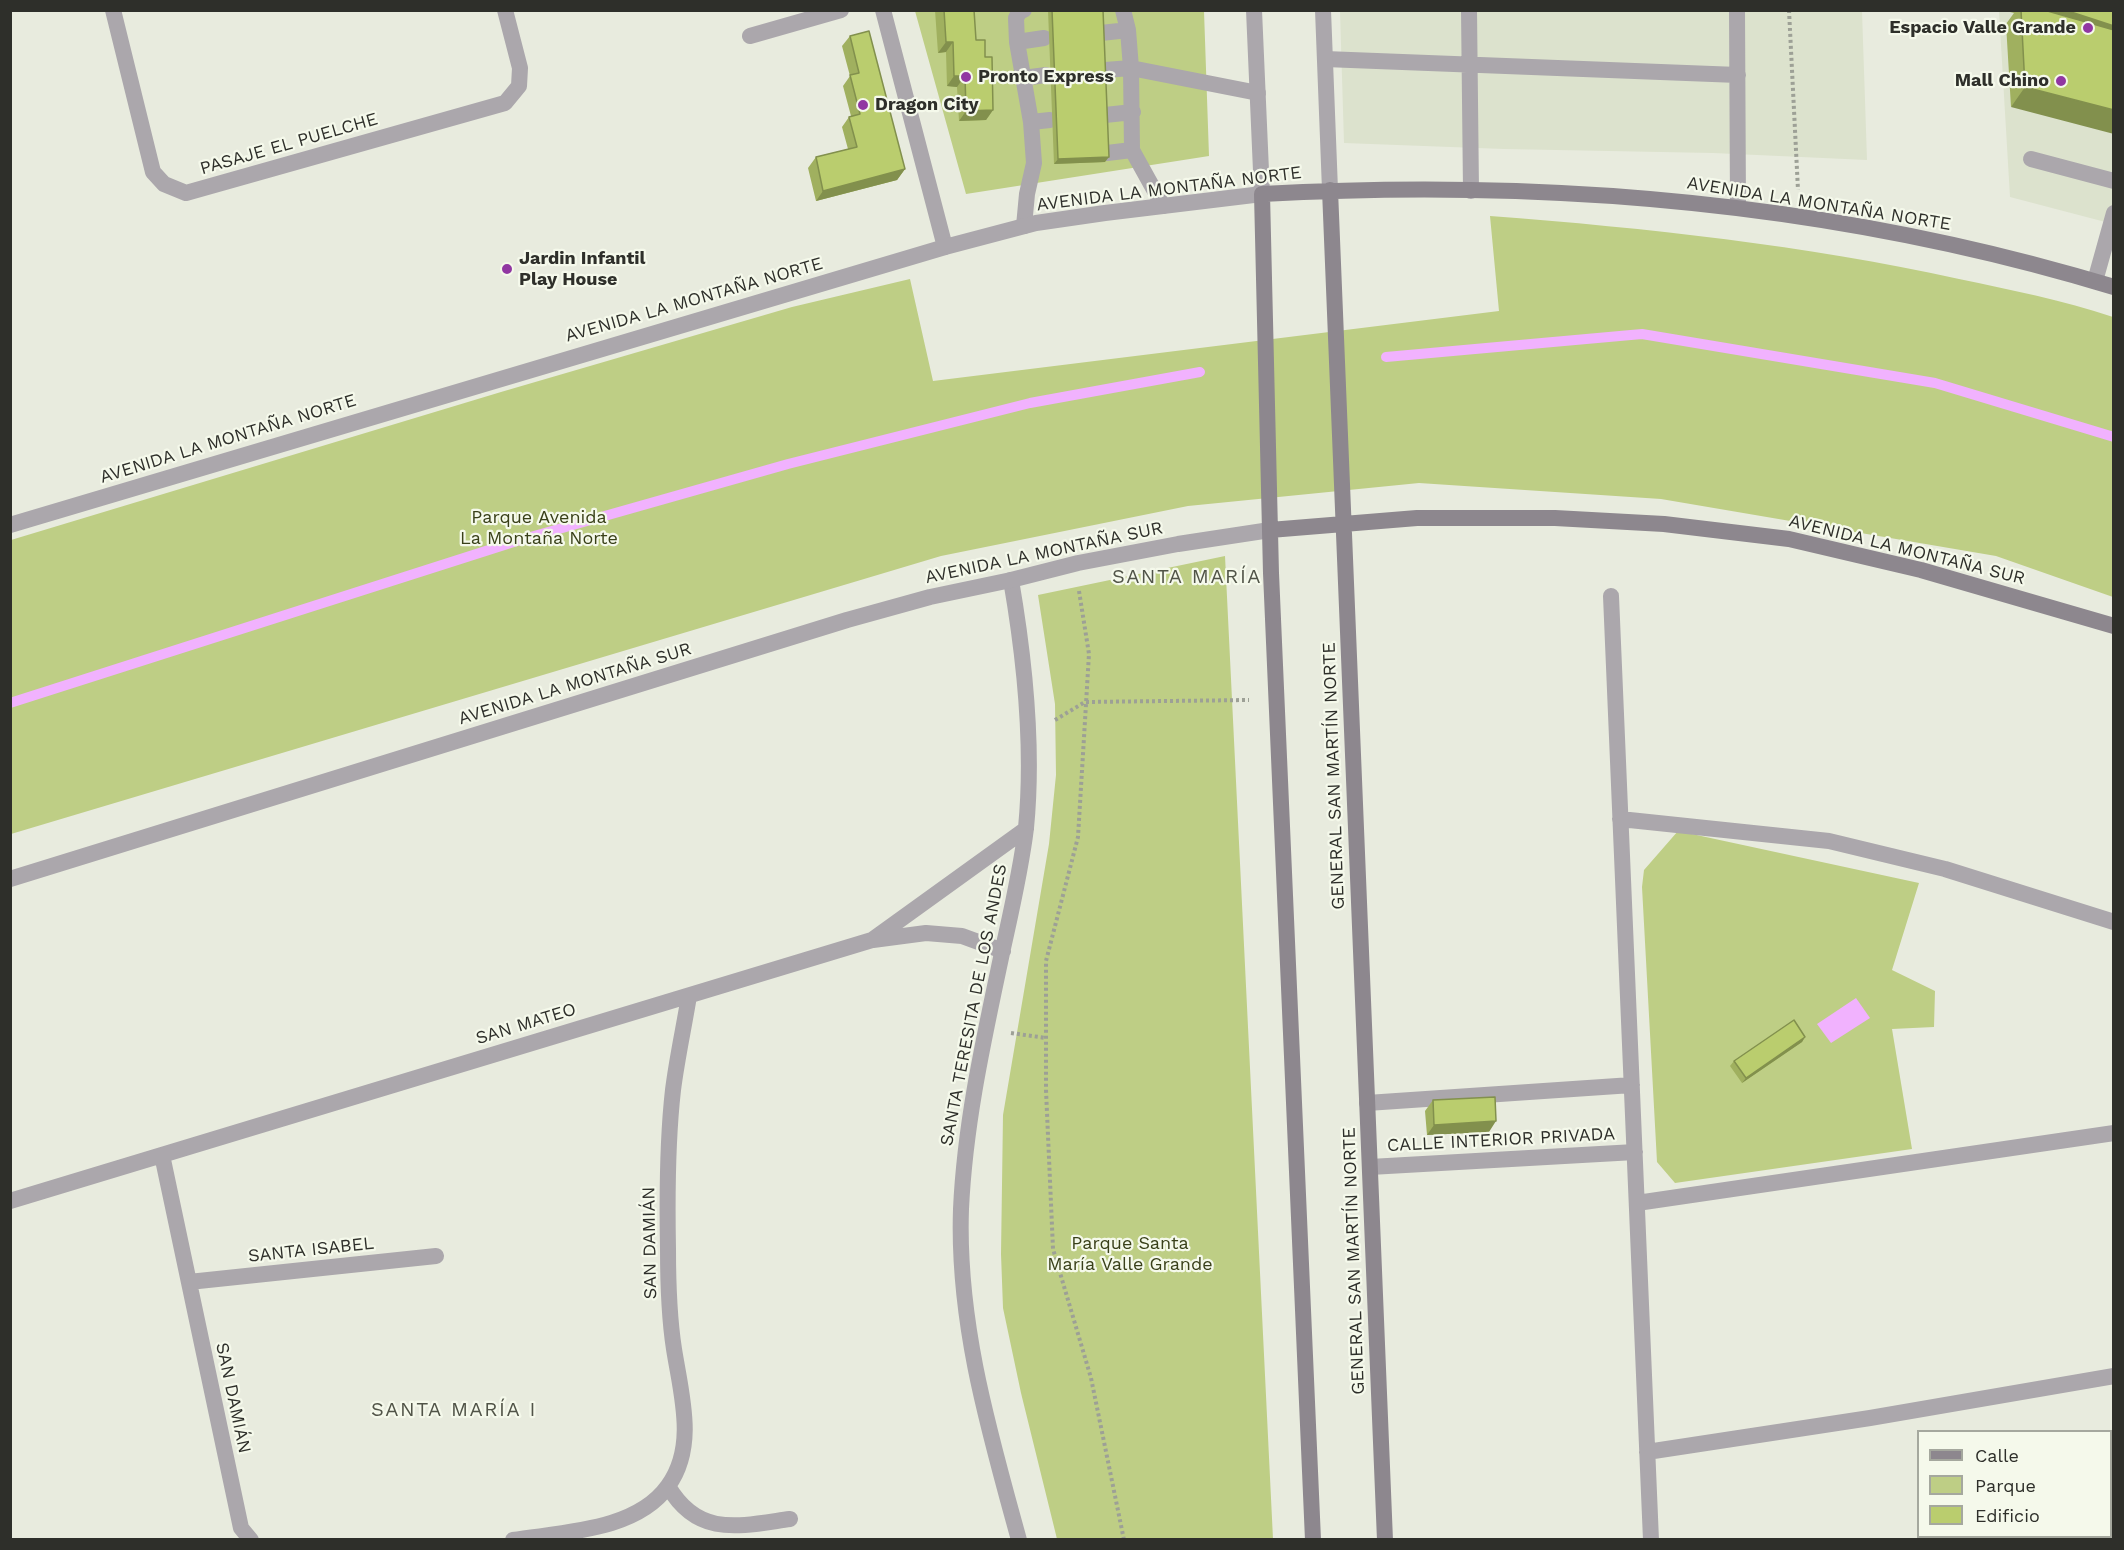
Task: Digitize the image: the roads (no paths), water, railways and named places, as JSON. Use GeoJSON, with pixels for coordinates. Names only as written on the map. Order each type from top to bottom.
{"type":"FeatureCollection","features":[{"type":"Feature","properties":{"kind":"main road","name":"AVENIDA LA MONTAÑA NORTE"},"geometry":{"type":"LineString","coordinates":[[1262,194],[1330,190],[1471,191],[1602,195],[1738,207],[1869,228],[1970,248],[2114,287]]}},
{"type":"Feature","properties":{"kind":"main road","name":"GENERAL SAN MARTÍN NORTE"},"geometry":{"type":"LineString","coordinates":[[1330,190],[1385,1539]]}},
{"type":"Feature","properties":{"kind":"main road"},"geometry":{"type":"LineString","coordinates":[[1262,194],[1270,530],[1313,1539]]}},
{"type":"Feature","properties":{"kind":"main road","name":"AVENIDA LA MONTAÑA SUR"},"geometry":{"type":"LineString","coordinates":[[1270,530],[1418,519],[1555,518],[1664,524],[1789,539],[1921,570],[2114,626]]}},
{"type":"Feature","properties":{"kind":"street","name":"PASAJE EL PUELCHE"},"geometry":{"type":"LineString","coordinates":[[113,10],[153,172],[164,184],[186,193],[505,103],[519,86],[520,68],[505,10]]}},
{"type":"Feature","properties":{"kind":"street"},"geometry":{"type":"LineString","coordinates":[[750,36],[841,10]]}},
{"type":"Feature","properties":{"kind":"street"},"geometry":{"type":"LineString","coordinates":[[883,10],[945,246]]}},
{"type":"Feature","properties":{"kind":"street"},"geometry":{"type":"LineString","coordinates":[[1024,10],[1020,11],[1016,18],[1017,42],[1031,122],[1042,162],[1027,194],[1024,226]]}},
{"type":"Feature","properties":{"kind":"street"},"geometry":{"type":"LineString","coordinates":[[1123,10],[1128,30],[1131,68],[1132,150],[1163,206]]}},
{"type":"Feature","properties":{"kind":"street"},"geometry":{"type":"LineString","coordinates":[[1254,10],[1262,194]]}},
{"type":"Feature","properties":{"kind":"street","name":"GENERAL SAN MARTÍN NORTE"},"geometry":{"type":"LineString","coordinates":[[1323,10],[1330,190]]}},
{"type":"Feature","properties":{"kind":"street"},"geometry":{"type":"LineString","coordinates":[[1469,10],[1471,191]]}},
{"type":"Feature","properties":{"kind":"street"},"geometry":{"type":"LineString","coordinates":[[1737,10],[1738,207]]}},
{"type":"Feature","properties":{"kind":"street"},"geometry":{"type":"LineString","coordinates":[[1101,33],[1128,30]]}},
{"type":"Feature","properties":{"kind":"street"},"geometry":{"type":"LineString","coordinates":[[1017,42],[1044,38]]}},
{"type":"Feature","properties":{"kind":"street"},"geometry":{"type":"LineString","coordinates":[[1325,59],[1738,75]]}},
{"type":"Feature","properties":{"kind":"street"},"geometry":{"type":"LineString","coordinates":[[1105,70],[1131,68],[1258,93]]}},
{"type":"Feature","properties":{"kind":"street"},"geometry":{"type":"LineString","coordinates":[[1023,78],[1046,75]]}},
{"type":"Feature","properties":{"kind":"street"},"geometry":{"type":"LineString","coordinates":[[1105,115],[1133,112]]}},
{"type":"Feature","properties":{"kind":"street"},"geometry":{"type":"LineString","coordinates":[[1031,122],[1050,120]]}},
{"type":"Feature","properties":{"kind":"street"},"geometry":{"type":"LineString","coordinates":[[1107,153],[1132,150]]}},
{"type":"Feature","properties":{"kind":"street"},"geometry":{"type":"LineString","coordinates":[[2031,159],[2114,181]]}},
{"type":"Feature","properties":{"kind":"street","name":"AVENIDA LA MONTAÑA NORTE"},"geometry":{"type":"LineString","coordinates":[[10,525],[945,246],[1024,226],[1262,194]]}},
{"type":"Feature","properties":{"kind":"street"},"geometry":{"type":"LineString","coordinates":[[2095,281],[2114,213]]}},
{"type":"Feature","properties":{"kind":"street","name":"AVENIDA LA MONTAÑA SUR"},"geometry":{"type":"LineString","coordinates":[[10,879],[847,620],[930,597],[1011,580],[1078,562],[1229,535],[1270,530]]}},
{"type":"Feature","properties":{"kind":"street","name":"SANTA TERESITA DE LOS ANDES"},"geometry":{"type":"LineString","coordinates":[[1011,580],[1017,616],[1028,728],[1030,771],[1026,829],[1015,896],[972,1101],[964,1158],[961,1211],[962,1261],[968,1322],[981,1400],[1019,1539]]}},
{"type":"Feature","properties":{"kind":"street"},"geometry":{"type":"LineString","coordinates":[[1611,596],[1651,1539]]}},
{"type":"Feature","properties":{"kind":"street"},"geometry":{"type":"LineString","coordinates":[[1620,819],[1829,841],[1945,869],[2114,922]]}},
{"type":"Feature","properties":{"kind":"street","name":"SAN MATEO"},"geometry":{"type":"LineString","coordinates":[[10,1201],[872,940],[1026,829]]}},
{"type":"Feature","properties":{"kind":"street"},"geometry":{"type":"LineString","coordinates":[[872,940],[926,933],[962,936],[1003,951]]}},
{"type":"Feature","properties":{"kind":"street","name":"SAN DAMIÁN"},"geometry":{"type":"LineString","coordinates":[[513,1539],[623,1521],[655,1501],[668,1486],[683,1452],[685,1434],[673,1341],[667,1207],[673,1090],[689,996]]}},
{"type":"Feature","properties":{"kind":"street"},"geometry":{"type":"LineString","coordinates":[[1367,1102],[1632,1085]]}},
{"type":"Feature","properties":{"kind":"street"},"geometry":{"type":"LineString","coordinates":[[1637,1203],[2114,1133]]}},
{"type":"Feature","properties":{"kind":"street","name":"CALLE INTERIOR PRIVADA"},"geometry":{"type":"LineString","coordinates":[[1370,1167],[1635,1152]]}},
{"type":"Feature","properties":{"kind":"street","name":"SAN DAMIÁN"},"geometry":{"type":"LineString","coordinates":[[162,1155],[241,1528],[251,1539]]}},
{"type":"Feature","properties":{"kind":"street","name":"SANTA ISABEL"},"geometry":{"type":"LineString","coordinates":[[189,1282],[436,1256]]}},
{"type":"Feature","properties":{"kind":"street"},"geometry":{"type":"LineString","coordinates":[[1647,1452],[1870,1418],[2114,1376]]}},
{"type":"Feature","properties":{"kind":"street"},"geometry":{"type":"LineString","coordinates":[[668,1486],[683,1508],[694,1516],[722,1526],[737,1527],[790,1519]]}},
{"type":"Feature","properties":{"kind":"waterway"},"geometry":{"type":"LineString","coordinates":[[1386,357],[1642,334],[1935,383],[2114,437]]}},
{"type":"Feature","properties":{"kind":"waterway"},"geometry":{"type":"LineString","coordinates":[[10,703],[520,540],[788,464],[1030,403],[1200,372]]}},
{"type":"Feature","properties":{"kind":"place","name":"Espacio Valle Grande"},"geometry":{"type":"Point","coordinates":[2088,28]}},
{"type":"Feature","properties":{"kind":"place","name":"Pronto Express"},"geometry":{"type":"Point","coordinates":[966,77]}},
{"type":"Feature","properties":{"kind":"place","name":"Mall Chino"},"geometry":{"type":"Point","coordinates":[2061,81]}},
{"type":"Feature","properties":{"kind":"place","name":"Dragon City"},"geometry":{"type":"Point","coordinates":[863,105]}},
{"type":"Feature","properties":{"kind":"place","name":"Jardin Infantil Play House"},"geometry":{"type":"Point","coordinates":[507,269]}},
{"type":"Feature","properties":{"kind":"district","name":"SANTA MARÍA"},"geometry":{"type":"Point","coordinates":[1187,577]}},
{"type":"Feature","properties":{"kind":"district","name":"SANTA MARÍA I"},"geometry":{"type":"Point","coordinates":[454,1410]}},
{"type":"Feature","properties":{"kind":"park label","name":"Parque Avenida La Montaña Norte"},"geometry":{"type":"Point","coordinates":[539,528]}},
{"type":"Feature","properties":{"kind":"park label","name":"Parque Santa María Valle Grande"},"geometry":{"type":"Point","coordinates":[1130,1254]}}]}
